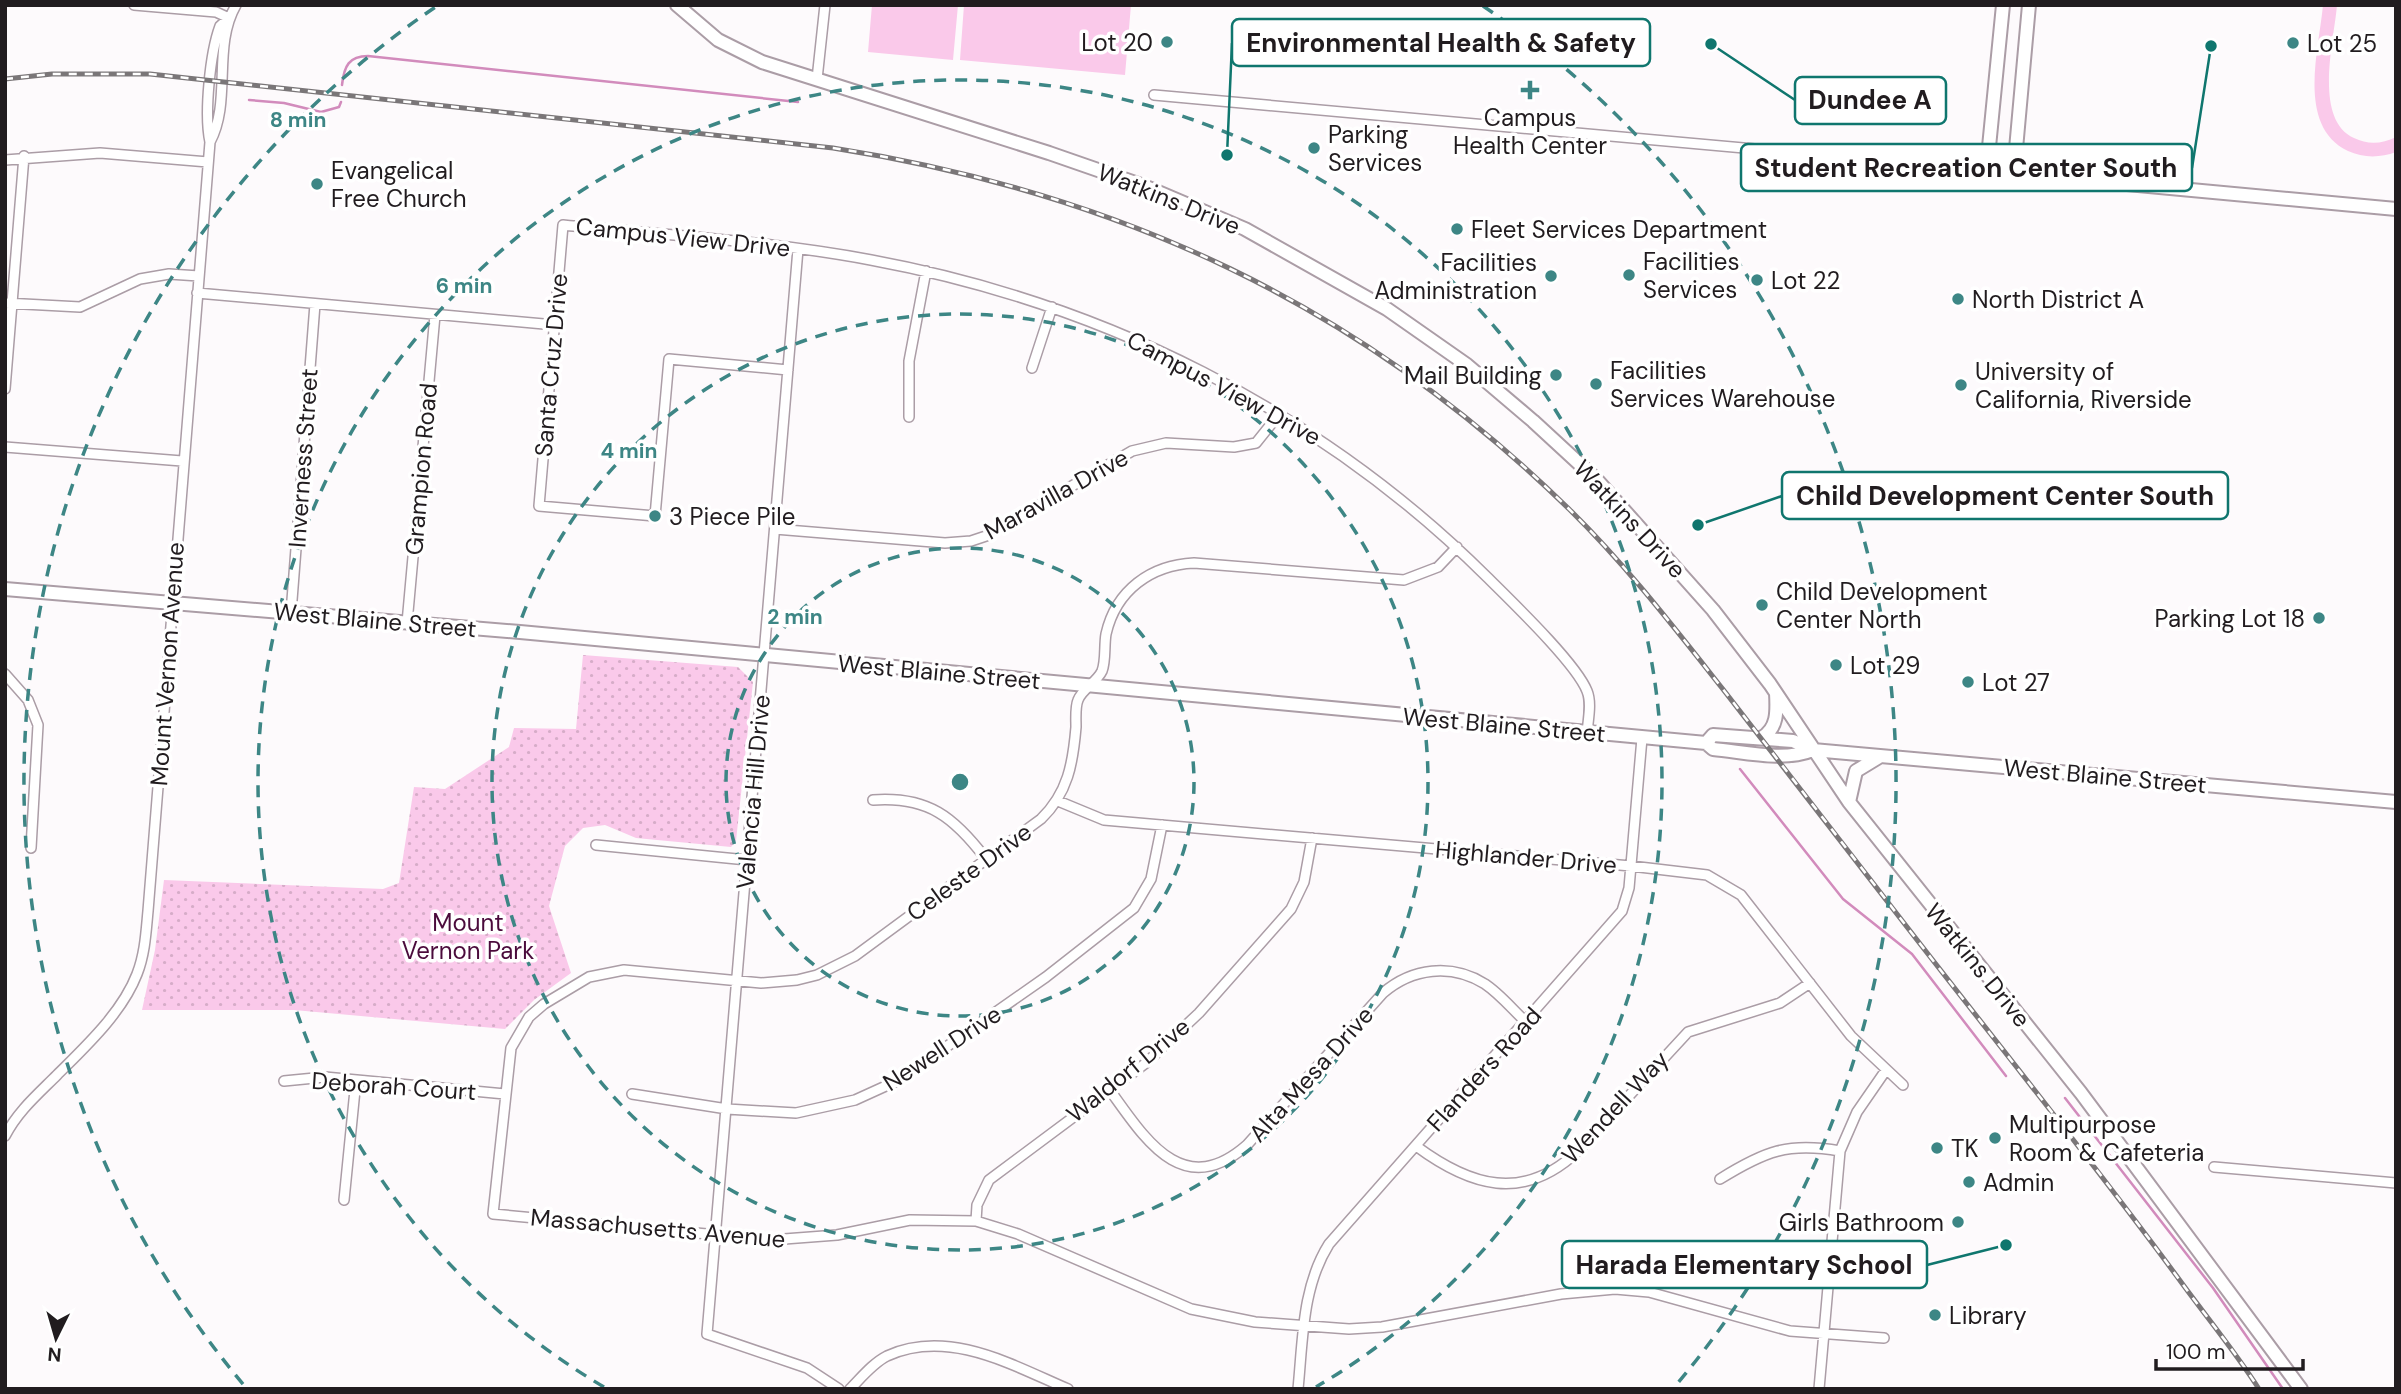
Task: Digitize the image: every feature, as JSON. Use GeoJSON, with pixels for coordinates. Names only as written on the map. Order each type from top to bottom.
{"type":"FeatureCollection","features":[{"type":"Feature","properties":{"kind":"street"},"geometry":{"type":"LineString","coordinates":[[134,5],[216,12],[229,18]]}},
{"type":"Feature","properties":{"kind":"street","name":"Mount Vernon Avenue"},"geometry":{"type":"LineString","coordinates":[[5,1136],[14,1119],[35,1095],[79,1052],[118,1007],[137,975],[148,911],[210,142],[207,129],[216,36],[236,5]]}},
{"type":"Feature","properties":{"kind":"street","name":"Watkins Drive"},"geometry":{"type":"LineString","coordinates":[[677,5],[696,24],[740,52],[762,62],[1049,153],[1177,199],[1288,251],[1387,309],[1467,365],[1597,480],[1713,610],[1776,693],[1849,802],[2081,1093],[2301,1389]]}},
{"type":"Feature","properties":{"kind":"street"},"geometry":{"type":"LineString","coordinates":[[817,79],[825,5]]}},
{"type":"Feature","properties":{"kind":"street"},"geometry":{"type":"LineString","coordinates":[[2001,171],[1993,167],[1988,157],[2003,5]]}},
{"type":"Feature","properties":{"kind":"street"},"geometry":{"type":"LineString","coordinates":[[2001,171],[2014,164],[2015,160],[2029,5]]}},
{"type":"Feature","properties":{"kind":"street"},"geometry":{"type":"LineString","coordinates":[[1154,95],[2396,209]]}},
{"type":"Feature","properties":{"kind":"street"},"geometry":{"type":"LineString","coordinates":[[5,160],[24,156],[100,153],[208,162]]}},
{"type":"Feature","properties":{"kind":"street"},"geometry":{"type":"LineString","coordinates":[[5,388],[9,304],[24,156]]}},
{"type":"Feature","properties":{"kind":"street","name":"Campus View Drive"},"geometry":{"type":"LineString","coordinates":[[563,225],[798,248],[926,271],[1052,307],[1144,342],[1280,413],[1374,478],[1457,547],[1522,613],[1578,676],[1588,692],[1587,733]]}},
{"type":"Feature","properties":{"kind":"street","name":"Santa Cruz Drive"},"geometry":{"type":"LineString","coordinates":[[563,225],[539,506],[655,516],[669,359],[788,370]]}},
{"type":"Feature","properties":{"kind":"street","name":"Valencia Hill Drive"},"geometry":{"type":"LineString","coordinates":[[798,248],[707,1334],[807,1368],[839,1389]]}},
{"type":"Feature","properties":{"kind":"street"},"geometry":{"type":"LineString","coordinates":[[909,417],[909,361],[926,271]]}},
{"type":"Feature","properties":{"kind":"street"},"geometry":{"type":"LineString","coordinates":[[9,304],[80,307],[140,279],[169,274],[198,276]]}},
{"type":"Feature","properties":{"kind":"street"},"geometry":{"type":"LineString","coordinates":[[197,293],[555,325]]}},
{"type":"Feature","properties":{"kind":"street","name":"Inverness Street"},"geometry":{"type":"LineString","coordinates":[[291,613],[315,304]]}},
{"type":"Feature","properties":{"kind":"street"},"geometry":{"type":"LineString","coordinates":[[1032,368],[1052,307]]}},
{"type":"Feature","properties":{"kind":"street","name":"Grampion Road"},"geometry":{"type":"LineString","coordinates":[[407,623],[435,315]]}},
{"type":"Feature","properties":{"kind":"street","name":"Maravilla Drive"},"geometry":{"type":"LineString","coordinates":[[775,529],[945,542],[971,541],[1000,528],[1132,450],[1166,443],[1245,446],[1263,437],[1280,413]]}},
{"type":"Feature","properties":{"kind":"street"},"geometry":{"type":"LineString","coordinates":[[5,447],[183,461]]}},
{"type":"Feature","properties":{"kind":"street","name":"Celeste Drive"},"geometry":{"type":"LineString","coordinates":[[493,1214],[507,1064],[518,1032],[544,1004],[575,984],[608,971],[624,970],[736,981],[797,980],[838,966],[1041,819],[1058,801],[1072,763],[1078,700],[1102,671],[1108,626],[1116,607],[1126,592],[1156,570],[1173,564],[1194,563],[1404,580],[1438,567],[1457,547]]}},
{"type":"Feature","properties":{"kind":"street","name":"West Blaine Street"},"geometry":{"type":"LineString","coordinates":[[5,589],[765,655],[1706,743],[1713,749],[1797,756],[1814,750]]}},
{"type":"Feature","properties":{"kind":"street"},"geometry":{"type":"LineString","coordinates":[[5,674],[28,699],[38,725],[31,848]]}},
{"type":"Feature","properties":{"kind":"street"},"geometry":{"type":"LineString","coordinates":[[1761,738],[1768,734],[1774,724],[1776,693]]}},
{"type":"Feature","properties":{"kind":"street","name":"West Blaine Street"},"geometry":{"type":"LineString","coordinates":[[1706,743],[1713,735],[1761,738],[1793,741],[1814,750],[2396,802]]}},
{"type":"Feature","properties":{"kind":"street","name":"Flanders Road"},"geometry":{"type":"LineString","coordinates":[[1298,1389],[1312,1276],[1329,1244],[1622,911],[1628,894],[1642,738]]}},
{"type":"Feature","properties":{"kind":"street"},"geometry":{"type":"LineString","coordinates":[[1849,802],[1856,771],[1879,756]]}},
{"type":"Feature","properties":{"kind":"street"},"geometry":{"type":"LineString","coordinates":[[873,800],[904,801],[939,812],[965,832],[986,859]]}},
{"type":"Feature","properties":{"kind":"street","name":"Highlander Drive"},"geometry":{"type":"LineString","coordinates":[[1058,801],[1104,820],[1707,875],[1726,883],[1754,907],[1864,1051],[1903,1085]]}},
{"type":"Feature","properties":{"kind":"street","name":"Newell Drive"},"geometry":{"type":"LineString","coordinates":[[632,1094],[727,1109],[778,1113],[813,1111],[878,1091],[923,1066],[1133,908],[1152,879],[1162,825]]}},
{"type":"Feature","properties":{"kind":"street","name":"Waldorf Drive"},"geometry":{"type":"LineString","coordinates":[[976,1220],[977,1205],[989,1180],[1167,1046],[1283,918],[1304,882],[1311,838]]}},
{"type":"Feature","properties":{"kind":"street"},"geometry":{"type":"LineString","coordinates":[[596,845],[747,860]]}},
{"type":"Feature","properties":{"kind":"street","name":"Alta Mesa Drive"},"geometry":{"type":"LineString","coordinates":[[1109,1089],[1149,1144],[1162,1156],[1195,1167],[1212,1165],[1237,1154],[1247,1145],[1383,993],[1406,976],[1418,972],[1443,971],[1471,977],[1486,985],[1526,1022]]}},
{"type":"Feature","properties":{"kind":"street","name":"Wendell Way"},"geometry":{"type":"LineString","coordinates":[[1416,1146],[1445,1167],[1478,1181],[1524,1181],[1540,1176],[1565,1163],[1578,1151],[1688,1032],[1780,1003],[1810,983]]}},
{"type":"Feature","properties":{"kind":"street"},"geometry":{"type":"LineString","coordinates":[[1819,1389],[1840,1150],[1857,1112],[1886,1070]]}},
{"type":"Feature","properties":{"kind":"street","name":"Deborah Court"},"geometry":{"type":"LineString","coordinates":[[284,1081],[325,1077],[505,1094]]}},
{"type":"Feature","properties":{"kind":"street"},"geometry":{"type":"LineString","coordinates":[[344,1200],[356,1080]]}},
{"type":"Feature","properties":{"kind":"street"},"geometry":{"type":"LineString","coordinates":[[1720,1179],[1748,1162],[1783,1147],[1815,1146],[1840,1150]]}},
{"type":"Feature","properties":{"kind":"street"},"geometry":{"type":"LineString","coordinates":[[2214,1167],[2396,1183]]}},
{"type":"Feature","properties":{"kind":"street","name":"Massachusetts Avenue"},"geometry":{"type":"LineString","coordinates":[[493,1214],[717,1236],[796,1240],[910,1220],[976,1220],[1018,1234],[1191,1309],[1255,1322],[1349,1329],[1382,1327],[1561,1294],[1615,1289],[1649,1292],[1790,1331],[1884,1338]]}},
{"type":"Feature","properties":{"kind":"street"},"geometry":{"type":"LineString","coordinates":[[850,1389],[885,1357],[905,1350],[948,1347],[987,1354],[1068,1389]]}},
{"type":"Feature","properties":{"kind":"green space"},"geometry":{"type":"Polygon","coordinates":[[[872,5],[958,5],[953,60],[868,52],[872,5]]]}},
{"type":"Feature","properties":{"kind":"green space"},"geometry":{"type":"Polygon","coordinates":[[[964,5],[1131,5],[1125,75],[960,60],[964,5]]]}},
{"type":"Feature","properties":{"kind":"green space"},"geometry":{"type":"Polygon","coordinates":[[[2323,5],[2337,5],[2329,78],[2334,114],[2341,128],[2364,142],[2375,143],[2396,137],[2396,152],[2372,156],[2348,151],[2332,139],[2322,124],[2316,106],[2314,86],[2323,5]]]}},
{"type":"Feature","properties":{"kind":"green space","name":"Mount Vernon Park"},"geometry":{"type":"Polygon","coordinates":[[[583,655],[738,667],[753,682],[736,841],[731,847],[636,838],[605,825],[583,828],[565,846],[549,906],[571,973],[534,1000],[505,1029],[294,1010],[142,1010],[155,950],[164,880],[383,889],[399,883],[414,787],[445,789],[509,747],[514,728],[576,729],[583,655]]]}},
{"type":"Feature","properties":{"kind":"waterway"},"geometry":{"type":"LineString","coordinates":[[342,85],[349,63],[356,58],[368,56],[798,102]]}},
{"type":"Feature","properties":{"kind":"waterway"},"geometry":{"type":"LineString","coordinates":[[249,100],[284,103],[321,112],[339,107],[341,102]]}},
{"type":"Feature","properties":{"kind":"waterway"},"geometry":{"type":"LineString","coordinates":[[1740,769],[1843,899],[1912,954],[2006,1076]]}},
{"type":"Feature","properties":{"kind":"waterway"},"geometry":{"type":"LineString","coordinates":[[2065,1098],[2213,1288],[2283,1389]]}},
{"type":"Feature","properties":{"kind":"railway"},"geometry":{"type":"LineString","coordinates":[[5,79],[52,74],[150,74],[833,148],[938,168],[1040,195],[1137,228],[1231,269],[1320,317],[1407,373],[1489,437],[1569,509],[1629,573],[1722,688],[2084,1154],[2259,1389]]}},
{"type":"Feature","properties":{"kind":"place","name":"Lot 20"},"geometry":{"type":"Point","coordinates":[1167,42]}},
{"type":"Feature","properties":{"kind":"place","name":"Lot 25"},"geometry":{"type":"Point","coordinates":[2293,43]}},
{"type":"Feature","properties":{"kind":"place","name":"Dundee A"},"geometry":{"type":"Point","coordinates":[1711,44]}},
{"type":"Feature","properties":{"kind":"place","name":"Student Recreation Center South"},"geometry":{"type":"Point","coordinates":[2211,46]}},
{"type":"Feature","properties":{"kind":"place","name":"Campus Health Center"},"geometry":{"type":"Point","coordinates":[1530,90]}},
{"type":"Feature","properties":{"kind":"place","name":"Parking Services"},"geometry":{"type":"Point","coordinates":[1314,148]}},
{"type":"Feature","properties":{"kind":"place","name":"Environmental Health & Safety"},"geometry":{"type":"Point","coordinates":[1227,155]}},
{"type":"Feature","properties":{"kind":"place","name":"Evangelical Free Church"},"geometry":{"type":"Point","coordinates":[317,184]}},
{"type":"Feature","properties":{"kind":"place","name":"Fleet Services Department"},"geometry":{"type":"Point","coordinates":[1457,229]}},
{"type":"Feature","properties":{"kind":"place","name":"Facilities Services"},"geometry":{"type":"Point","coordinates":[1629,275]}},
{"type":"Feature","properties":{"kind":"place","name":"Facilities Administration"},"geometry":{"type":"Point","coordinates":[1551,276]}},
{"type":"Feature","properties":{"kind":"place","name":"Lot 22"},"geometry":{"type":"Point","coordinates":[1757,280]}},
{"type":"Feature","properties":{"kind":"place","name":"North District A"},"geometry":{"type":"Point","coordinates":[1958,299]}},
{"type":"Feature","properties":{"kind":"place","name":"Mail Building"},"geometry":{"type":"Point","coordinates":[1556,375]}},
{"type":"Feature","properties":{"kind":"place","name":"Facilities Services Warehouse"},"geometry":{"type":"Point","coordinates":[1596,384]}},
{"type":"Feature","properties":{"kind":"place","name":"University of California, Riverside"},"geometry":{"type":"Point","coordinates":[1961,385]}},
{"type":"Feature","properties":{"kind":"place","name":"3 Piece Pile"},"geometry":{"type":"Point","coordinates":[655,516]}},
{"type":"Feature","properties":{"kind":"place","name":"Child Development Center South"},"geometry":{"type":"Point","coordinates":[1698,525]}},
{"type":"Feature","properties":{"kind":"place","name":"Child Development Center North"},"geometry":{"type":"Point","coordinates":[1762,605]}},
{"type":"Feature","properties":{"kind":"place","name":"Parking Lot 18"},"geometry":{"type":"Point","coordinates":[2319,618]}},
{"type":"Feature","properties":{"kind":"place","name":"Lot 29"},"geometry":{"type":"Point","coordinates":[1836,665]}},
{"type":"Feature","properties":{"kind":"place","name":"Lot 27"},"geometry":{"type":"Point","coordinates":[1968,682]}},
{"type":"Feature","properties":{"kind":"place","name":"Multipurpose Room & Cafeteria"},"geometry":{"type":"Point","coordinates":[1995,1138]}},
{"type":"Feature","properties":{"kind":"place","name":"TK"},"geometry":{"type":"Point","coordinates":[1937,1148]}},
{"type":"Feature","properties":{"kind":"place","name":"Admin"},"geometry":{"type":"Point","coordinates":[1969,1182]}},
{"type":"Feature","properties":{"kind":"place","name":"Girls Bathroom"},"geometry":{"type":"Point","coordinates":[1958,1222]}},
{"type":"Feature","properties":{"kind":"place","name":"Harada Elementary School"},"geometry":{"type":"Point","coordinates":[2006,1245]}},
{"type":"Feature","properties":{"kind":"place","name":"Library"},"geometry":{"type":"Point","coordinates":[1935,1315]}}]}
